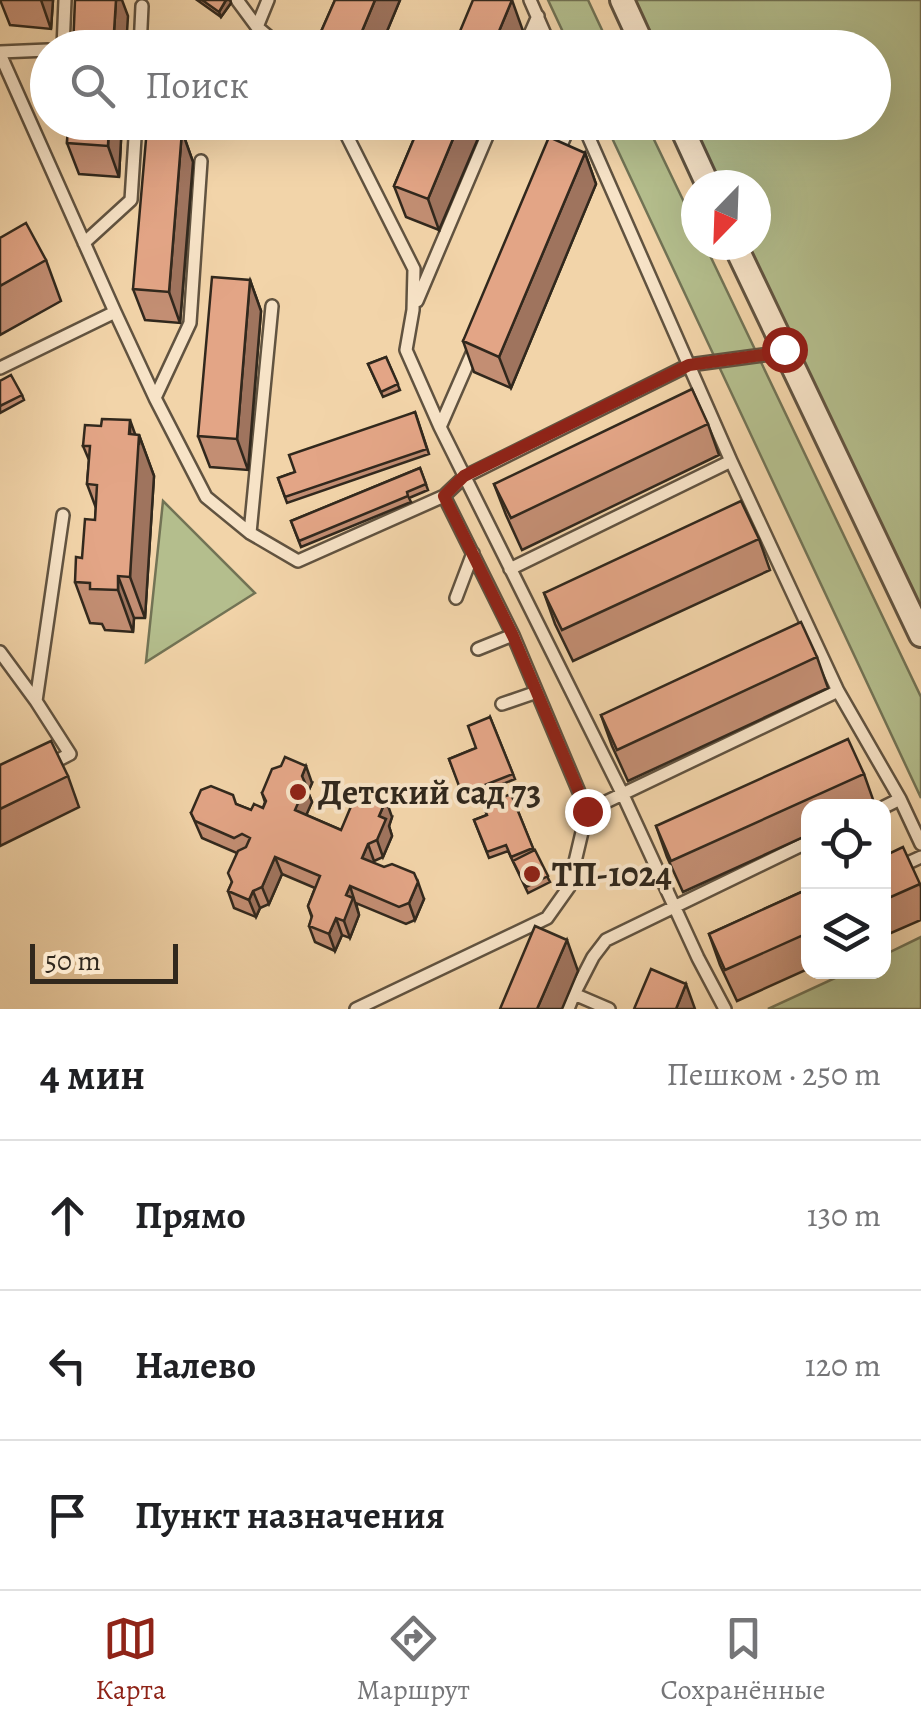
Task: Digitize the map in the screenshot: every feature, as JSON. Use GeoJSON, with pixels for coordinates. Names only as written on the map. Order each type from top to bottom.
{"type":"FeatureCollection","features":[{"type":"Feature","properties":{"kind":"street"},"geometry":{"type":"LineString","coordinates":[[622,0],[636,30]]}},
{"type":"Feature","properties":{"kind":"street"},"geometry":{"type":"LineString","coordinates":[[687,140],[701,170]]}},
{"type":"Feature","properties":{"kind":"street"},"geometry":{"type":"LineString","coordinates":[[743,260],[921,635]]}},
{"type":"Feature","properties":{"kind":"lane"},"geometry":{"type":"LineString","coordinates":[[64,30],[66,0]]}},
{"type":"Feature","properties":{"kind":"lane"},"geometry":{"type":"LineString","coordinates":[[237,0],[261,30]]}},
{"type":"Feature","properties":{"kind":"lane"},"geometry":{"type":"LineString","coordinates":[[257,27],[268,0]]}},
{"type":"Feature","properties":{"kind":"lane"},"geometry":{"type":"LineString","coordinates":[[530,0],[544,30]]}},
{"type":"Feature","properties":{"kind":"lane"},"geometry":{"type":"LineString","coordinates":[[141,30],[142,6]]}},
{"type":"Feature","properties":{"kind":"lane"},"geometry":{"type":"LineString","coordinates":[[532,30],[538,16]]}},
{"type":"Feature","properties":{"kind":"lane"},"geometry":{"type":"LineString","coordinates":[[30,51],[0,53],[30,121]]}},
{"type":"Feature","properties":{"kind":"lane"},"geometry":{"type":"LineString","coordinates":[[38,140],[155,398],[206,497],[250,533],[298,562],[444,496],[464,476],[689,365],[784,349]]}},
{"type":"Feature","properties":{"kind":"lane"},"geometry":{"type":"LineString","coordinates":[[84,243],[131,200],[135,140]]}},
{"type":"Feature","properties":{"kind":"lane"},"geometry":{"type":"LineString","coordinates":[[349,140],[414,269],[413,310],[406,350],[440,428],[725,1009]]}},
{"type":"Feature","properties":{"kind":"lane"},"geometry":{"type":"LineString","coordinates":[[413,310],[484,140]]}},
{"type":"Feature","properties":{"kind":"lane"},"geometry":{"type":"LineString","coordinates":[[548,176],[563,140]]}},
{"type":"Feature","properties":{"kind":"lane"},"geometry":{"type":"LineString","coordinates":[[590,140],[731,461],[838,691],[921,844]]}},
{"type":"Feature","properties":{"kind":"lane"},"geometry":{"type":"LineString","coordinates":[[155,398],[190,323],[201,161]]}},
{"type":"Feature","properties":{"kind":"lane"},"geometry":{"type":"LineString","coordinates":[[250,533],[272,306]]}},
{"type":"Feature","properties":{"kind":"lane"},"geometry":{"type":"LineString","coordinates":[[0,368],[115,312]]}},
{"type":"Feature","properties":{"kind":"lane"},"geometry":{"type":"LineString","coordinates":[[440,428],[478,338]]}},
{"type":"Feature","properties":{"kind":"lane"},"geometry":{"type":"LineString","coordinates":[[510,570],[731,461]]}},
{"type":"Feature","properties":{"kind":"lane"},"geometry":{"type":"LineString","coordinates":[[356,1009],[547,918],[569,887],[587,811],[513,636],[444,496]]}},
{"type":"Feature","properties":{"kind":"lane"},"geometry":{"type":"LineString","coordinates":[[738,518],[754,510]]}},
{"type":"Feature","properties":{"kind":"lane"},"geometry":{"type":"LineString","coordinates":[[36,700],[63,514]]}},
{"type":"Feature","properties":{"kind":"lane"},"geometry":{"type":"LineString","coordinates":[[456,598],[473,553]]}},
{"type":"Feature","properties":{"kind":"lane"},"geometry":{"type":"LineString","coordinates":[[535,621],[552,612]]}},
{"type":"Feature","properties":{"kind":"lane"},"geometry":{"type":"LineString","coordinates":[[478,650],[513,636]]}},
{"type":"Feature","properties":{"kind":"lane"},"geometry":{"type":"LineString","coordinates":[[0,652],[70,754],[35,772]]}},
{"type":"Feature","properties":{"kind":"lane"},"geometry":{"type":"LineString","coordinates":[[0,678],[12,669]]}},
{"type":"Feature","properties":{"kind":"lane"},"geometry":{"type":"LineString","coordinates":[[587,811],[838,691]]}},
{"type":"Feature","properties":{"kind":"lane"},"geometry":{"type":"LineString","coordinates":[[502,704],[537,692]]}},
{"type":"Feature","properties":{"kind":"lane"},"geometry":{"type":"LineString","coordinates":[[891,804],[900,799]]}},
{"type":"Feature","properties":{"kind":"lane"},"geometry":{"type":"LineString","coordinates":[[568,1009],[593,957],[606,940],[801,845]]}},
{"type":"Feature","properties":{"kind":"lane"},"geometry":{"type":"LineString","coordinates":[[891,871],[921,856]]}},
{"type":"Feature","properties":{"kind":"lane"},"geometry":{"type":"LineString","coordinates":[[698,958],[714,951]]}},
{"type":"Feature","properties":{"kind":"lane"},"geometry":{"type":"LineString","coordinates":[[574,994],[609,1009]]}},
{"type":"Feature","properties":{"kind":"green space"},"geometry":{"type":"Polygon","coordinates":[[[548,0],[588,0],[602,30],[562,30],[548,0]]]}},
{"type":"Feature","properties":{"kind":"green space"},"geometry":{"type":"Polygon","coordinates":[[[622,0],[921,0],[921,635],[742,260],[771,260],[771,170],[701,170],[687,140],[891,140],[891,30],[636,30],[622,0]]]}},
{"type":"Feature","properties":{"kind":"green space"},"geometry":{"type":"Polygon","coordinates":[[[613,140],[654,140],[681,196],[681,260],[712,260],[921,697],[921,798],[613,140]]]}},
{"type":"Feature","properties":{"kind":"green space"},"geometry":{"type":"Polygon","coordinates":[[[163,501],[255,593],[146,662],[163,501]]]}},
{"type":"Feature","properties":{"kind":"green space"},"geometry":{"type":"Polygon","coordinates":[[[921,937],[921,1009],[768,1009],[833,979],[891,979],[891,952],[921,937]]]}},
{"type":"Feature","properties":{"kind":"building"},"geometry":{"type":"Polygon","coordinates":[[[75,0],[116,0],[114,30],[74,30],[75,0]]]}},
{"type":"Feature","properties":{"kind":"building"},"geometry":{"type":"Polygon","coordinates":[[[202,0],[226,0],[219,12],[202,0]]]}},
{"type":"Feature","properties":{"kind":"building"},"geometry":{"type":"Polygon","coordinates":[[[335,0],[375,0],[362,30],[322,30],[335,0]]]}},
{"type":"Feature","properties":{"kind":"building"},"geometry":{"type":"Polygon","coordinates":[[[473,0],[512,0],[500,30],[460,30],[473,0]]]}},
{"type":"Feature","properties":{"kind":"building"},"geometry":{"type":"Polygon","coordinates":[[[67,140],[108,140],[108,146],[67,140]]]}},
{"type":"Feature","properties":{"kind":"building"},"geometry":{"type":"Polygon","coordinates":[[[146,140],[181,140],[169,292],[133,289],[146,140]]]}},
{"type":"Feature","properties":{"kind":"building"},"geometry":{"type":"Polygon","coordinates":[[[413,140],[453,140],[428,199],[394,186],[413,140]]]}},
{"type":"Feature","properties":{"kind":"building"},"geometry":{"type":"Polygon","coordinates":[[[548,140],[585,153],[499,357],[463,341],[548,140]]]}},
{"type":"Feature","properties":{"kind":"building"},"geometry":{"type":"Polygon","coordinates":[[[26,223],[46,260],[0,286],[0,238],[26,223]]]}},
{"type":"Feature","properties":{"kind":"building"},"geometry":{"type":"Polygon","coordinates":[[[212,277],[250,280],[237,439],[198,436],[212,277]]]}},
{"type":"Feature","properties":{"kind":"building"},"geometry":{"type":"Polygon","coordinates":[[[386,357],[398,384],[381,392],[368,364],[386,357]]]}},
{"type":"Feature","properties":{"kind":"building"},"geometry":{"type":"Polygon","coordinates":[[[11,375],[22,395],[0,406],[0,381],[11,375]]]}},
{"type":"Feature","properties":{"kind":"building"},"geometry":{"type":"Polygon","coordinates":[[[692,389],[708,424],[511,518],[494,484],[692,389]]]}},
{"type":"Feature","properties":{"kind":"building"},"geometry":{"type":"Polygon","coordinates":[[[415,412],[427,449],[285,497],[278,478],[295,472],[289,455],[415,412]]]}},
{"type":"Feature","properties":{"kind":"building"},"geometry":{"type":"Polygon","coordinates":[[[102,419],[130,420],[129,434],[139,435],[130,577],[118,576],[118,590],[90,589],[90,583],[75,582],[76,557],[82,558],[85,519],[95,520],[97,485],[87,484],[90,446],[83,446],[85,425],[101,426],[102,419]]]}},
{"type":"Feature","properties":{"kind":"building"},"geometry":{"type":"Polygon","coordinates":[[[420,468],[426,484],[407,492],[408,496],[299,541],[291,521],[420,468]]]}},
{"type":"Feature","properties":{"kind":"building"},"geometry":{"type":"Polygon","coordinates":[[[741,501],[759,539],[562,630],[544,593],[741,501]]]}},
{"type":"Feature","properties":{"kind":"building"},"geometry":{"type":"Polygon","coordinates":[[[801,622],[817,657],[617,750],[601,715],[801,622]]]}},
{"type":"Feature","properties":{"kind":"building"},"geometry":{"type":"Polygon","coordinates":[[[490,717],[513,774],[462,794],[449,759],[476,748],[468,726],[490,717]]]}},
{"type":"Feature","properties":{"kind":"building"},"geometry":{"type":"Polygon","coordinates":[[[848,739],[864,774],[801,799],[801,802],[671,861],[656,826],[848,739]]]}},
{"type":"Feature","properties":{"kind":"building"},"geometry":{"type":"Polygon","coordinates":[[[51,741],[68,776],[0,809],[0,765],[51,741]]]}},
{"type":"Feature","properties":{"kind":"building"},"geometry":{"type":"Polygon","coordinates":[[[285,757],[306,766],[302,776],[306,785],[295,810],[341,830],[352,804],[361,801],[365,791],[386,800],[379,816],[386,819],[377,840],[368,844],[362,858],[414,873],[418,882],[409,903],[399,907],[350,886],[346,895],[353,898],[344,921],[336,918],[329,934],[309,926],[312,916],[308,906],[320,876],[275,857],[262,887],[253,891],[249,900],[228,891],[232,882],[228,873],[238,851],[246,847],[250,838],[242,834],[234,838],[195,821],[191,813],[201,790],[211,786],[233,795],[236,804],[251,810],[254,804],[263,808],[266,801],[262,793],[272,769],[281,766],[285,757]]]}},
{"type":"Feature","properties":{"kind":"building"},"geometry":{"type":"Polygon","coordinates":[[[511,794],[533,848],[511,857],[506,845],[487,852],[474,820],[487,815],[483,805],[511,794]]]}},
{"type":"Feature","properties":{"kind":"building"},"geometry":{"type":"Polygon","coordinates":[[[903,847],[920,884],[891,897],[891,889],[891,853],[903,847]]]}},
{"type":"Feature","properties":{"kind":"building","name":"ТП-1024"},"geometry":{"type":"Polygon","coordinates":[[[535,850],[548,876],[526,887],[513,861],[535,850]]]}},
{"type":"Feature","properties":{"kind":"building"},"geometry":{"type":"Polygon","coordinates":[[[801,892],[801,936],[725,970],[709,934],[801,892]]]}},
{"type":"Feature","properties":{"kind":"building"},"geometry":{"type":"Polygon","coordinates":[[[535,926],[567,940],[537,1009],[500,1009],[535,926]]]}},
{"type":"Feature","properties":{"kind":"building"},"geometry":{"type":"Polygon","coordinates":[[[651,969],[686,984],[676,1009],[634,1009],[651,969]]]}},
{"type":"Feature","properties":{"kind":"place","name":"Детский сад 73"},"geometry":{"type":"Point","coordinates":[298,792]}},
{"type":"Feature","properties":{"kind":"place","name":"ТП-1024"},"geometry":{"type":"Point","coordinates":[532,874]}},
{"type":"Feature","properties":{"kind":"route"},"geometry":{"type":"LineString","coordinates":[[587,811],[513,636],[444,496],[464,476],[689,365],[784,349]]}}]}
